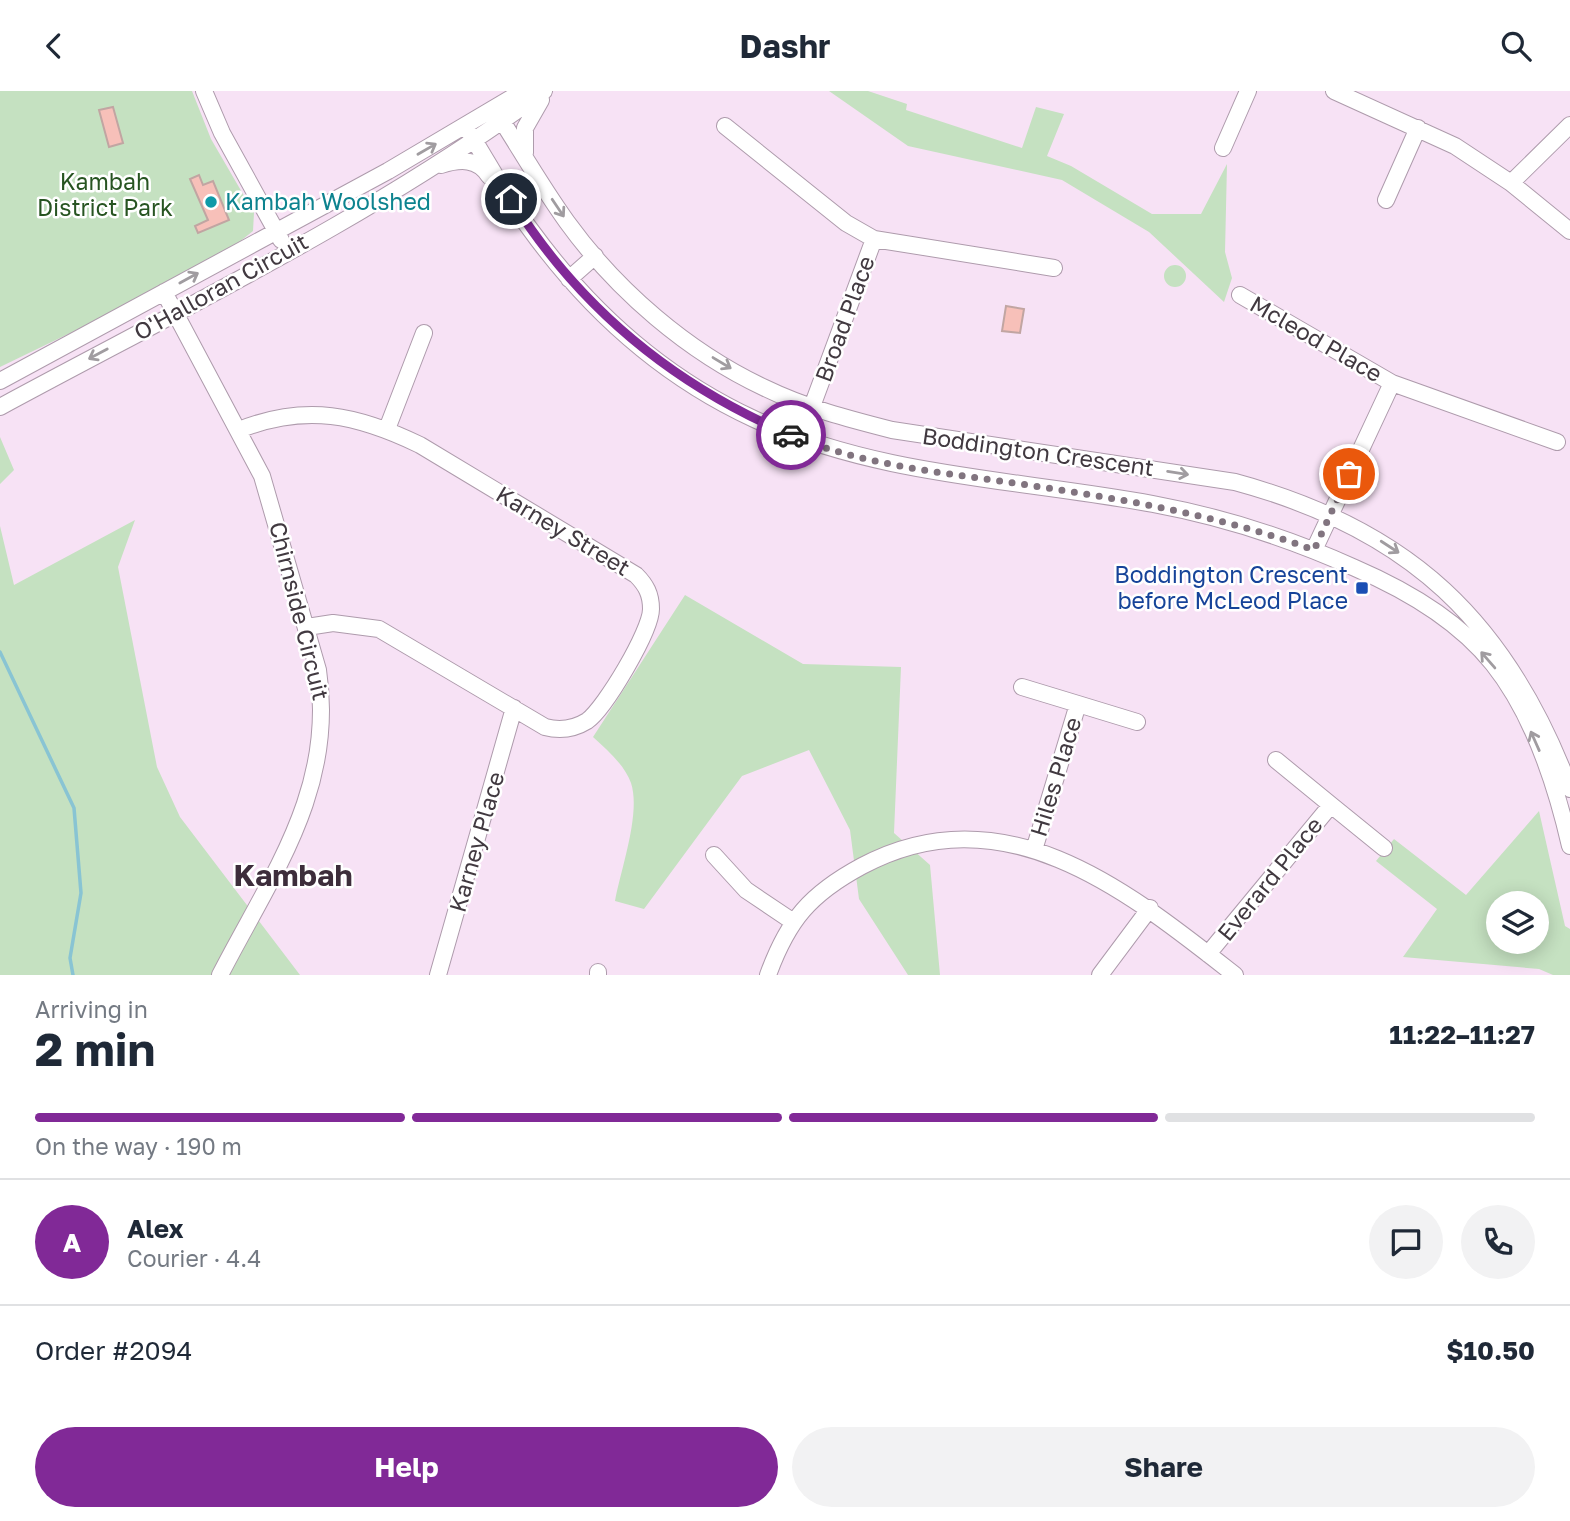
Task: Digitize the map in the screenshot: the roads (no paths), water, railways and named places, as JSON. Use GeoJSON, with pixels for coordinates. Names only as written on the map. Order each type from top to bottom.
{"type":"FeatureCollection","features":[{"type":"Feature","properties":{"kind":"street"},"geometry":{"type":"LineString","coordinates":[[204,91],[222,132],[287,251]]}},
{"type":"Feature","properties":{"kind":"street","name":"O'Halloran Circuit"},"geometry":{"type":"LineString","coordinates":[[499,116],[523,91]]}},
{"type":"Feature","properties":{"kind":"street","name":"O'Halloran Circuit"},"geometry":{"type":"LineString","coordinates":[[0,381],[276,231],[470,133],[544,91]]}},
{"type":"Feature","properties":{"kind":"street"},"geometry":{"type":"LineString","coordinates":[[525,155],[525,128],[529,116],[550,91]]}},
{"type":"Feature","properties":{"kind":"street"},"geometry":{"type":"LineString","coordinates":[[1223,148],[1248,91]]}},
{"type":"Feature","properties":{"kind":"street"},"geometry":{"type":"LineString","coordinates":[[1345,93],[1455,146],[1511,183],[1570,231]]}},
{"type":"Feature","properties":{"kind":"street","name":"Boddington Crescent"},"geometry":{"type":"LineString","coordinates":[[499,116],[568,223],[594,256],[641,305],[694,346],[765,388],[812,407],[892,430],[1235,482],[1285,495],[1331,514],[1397,551],[1437,583],[1474,618],[1504,656],[1527,692],[1561,771],[1570,846]]}},
{"type":"Feature","properties":{"kind":"street"},"geometry":{"type":"LineString","coordinates":[[1511,183],[1570,125]]}},
{"type":"Feature","properties":{"kind":"street","name":"Broad Place"},"geometry":{"type":"LineString","coordinates":[[725,126],[846,223],[874,239],[1054,268]]}},
{"type":"Feature","properties":{"kind":"street"},"geometry":{"type":"LineString","coordinates":[[1386,201],[1418,128]]}},
{"type":"Feature","properties":{"kind":"street","name":"O'Halloran Circuit"},"geometry":{"type":"LineString","coordinates":[[0,407],[287,251],[429,169],[470,133]]}},
{"type":"Feature","properties":{"kind":"street","name":"Boddington Crescent"},"geometry":{"type":"LineString","coordinates":[[470,133],[511,199],[569,279],[619,330],[676,374],[720,402],[800,439],[889,464],[1154,504],[1218,519],[1314,550],[1413,597],[1463,633],[1493,664],[1561,771]]}},
{"type":"Feature","properties":{"kind":"street"},"geometry":{"type":"LineString","coordinates":[[429,169],[453,161],[479,164],[511,199]]}},
{"type":"Feature","properties":{"kind":"street","name":"Broad Place"},"geometry":{"type":"LineString","coordinates":[[800,439],[874,239]]}},
{"type":"Feature","properties":{"kind":"street"},"geometry":{"type":"LineString","coordinates":[[569,279],[594,256]]}},
{"type":"Feature","properties":{"kind":"street","name":"Chirnside Circuit"},"geometry":{"type":"LineString","coordinates":[[164,292],[262,476],[307,627],[323,700],[319,764],[297,827],[220,975]]}},
{"type":"Feature","properties":{"kind":"street","name":"Mcleod Place"},"geometry":{"type":"LineString","coordinates":[[1240,295],[1392,383],[1557,442]]}},
{"type":"Feature","properties":{"kind":"street"},"geometry":{"type":"LineString","coordinates":[[387,429],[424,333]]}},
{"type":"Feature","properties":{"kind":"street","name":"Mcleod Place"},"geometry":{"type":"LineString","coordinates":[[1314,550],[1392,383]]}},
{"type":"Feature","properties":{"kind":"street","name":"Karney Street"},"geometry":{"type":"LineString","coordinates":[[239,430],[277,418],[316,414],[353,418],[387,429],[420,445],[636,575],[649,592],[651,608],[645,632],[600,708],[588,720],[574,727],[552,729],[379,629],[333,622],[307,627]]}},
{"type":"Feature","properties":{"kind":"street","name":"Hiles Place"},"geometry":{"type":"LineString","coordinates":[[1022,687],[1137,722]]}},
{"type":"Feature","properties":{"kind":"street","name":"Hiles Place"},"geometry":{"type":"LineString","coordinates":[[1034,850],[1078,704]]}},
{"type":"Feature","properties":{"kind":"street","name":"Karney Place"},"geometry":{"type":"LineString","coordinates":[[438,975],[514,708]]}},
{"type":"Feature","properties":{"kind":"street","name":"Everard Place"},"geometry":{"type":"LineString","coordinates":[[1276,760],[1384,848]]}},
{"type":"Feature","properties":{"kind":"street","name":"Everard Place"},"geometry":{"type":"LineString","coordinates":[[1208,954],[1331,805]]}},
{"type":"Feature","properties":{"kind":"street"},"geometry":{"type":"LineString","coordinates":[[768,975],[792,921],[815,895],[839,878],[904,849],[971,839],[1003,842],[1034,850],[1092,874],[1150,908],[1235,975]]}},
{"type":"Feature","properties":{"kind":"street"},"geometry":{"type":"LineString","coordinates":[[715,855],[746,890],[792,921]]}},
{"type":"Feature","properties":{"kind":"street"},"geometry":{"type":"LineString","coordinates":[[1100,975],[1150,908]]}},
{"type":"Feature","properties":{"kind":"waterway"},"geometry":{"type":"LineString","coordinates":[[0,652],[74,808],[81,893],[70,958],[73,975]]}},
{"type":"Feature","properties":{"kind":"place","name":"Kambah Woolshed"},"geometry":{"type":"Point","coordinates":[211,202]}},
{"type":"Feature","properties":{"kind":"place","name":"Boddington Crescent before McLeod Place"},"geometry":{"type":"Point","coordinates":[1362,588]}},
{"type":"Feature","properties":{"kind":"district","name":"Kambah"},"geometry":{"type":"Point","coordinates":[293,876]}},
{"type":"Feature","properties":{"kind":"park label","name":"Kambah District Park"},"geometry":{"type":"Point","coordinates":[105,195]}}]}
